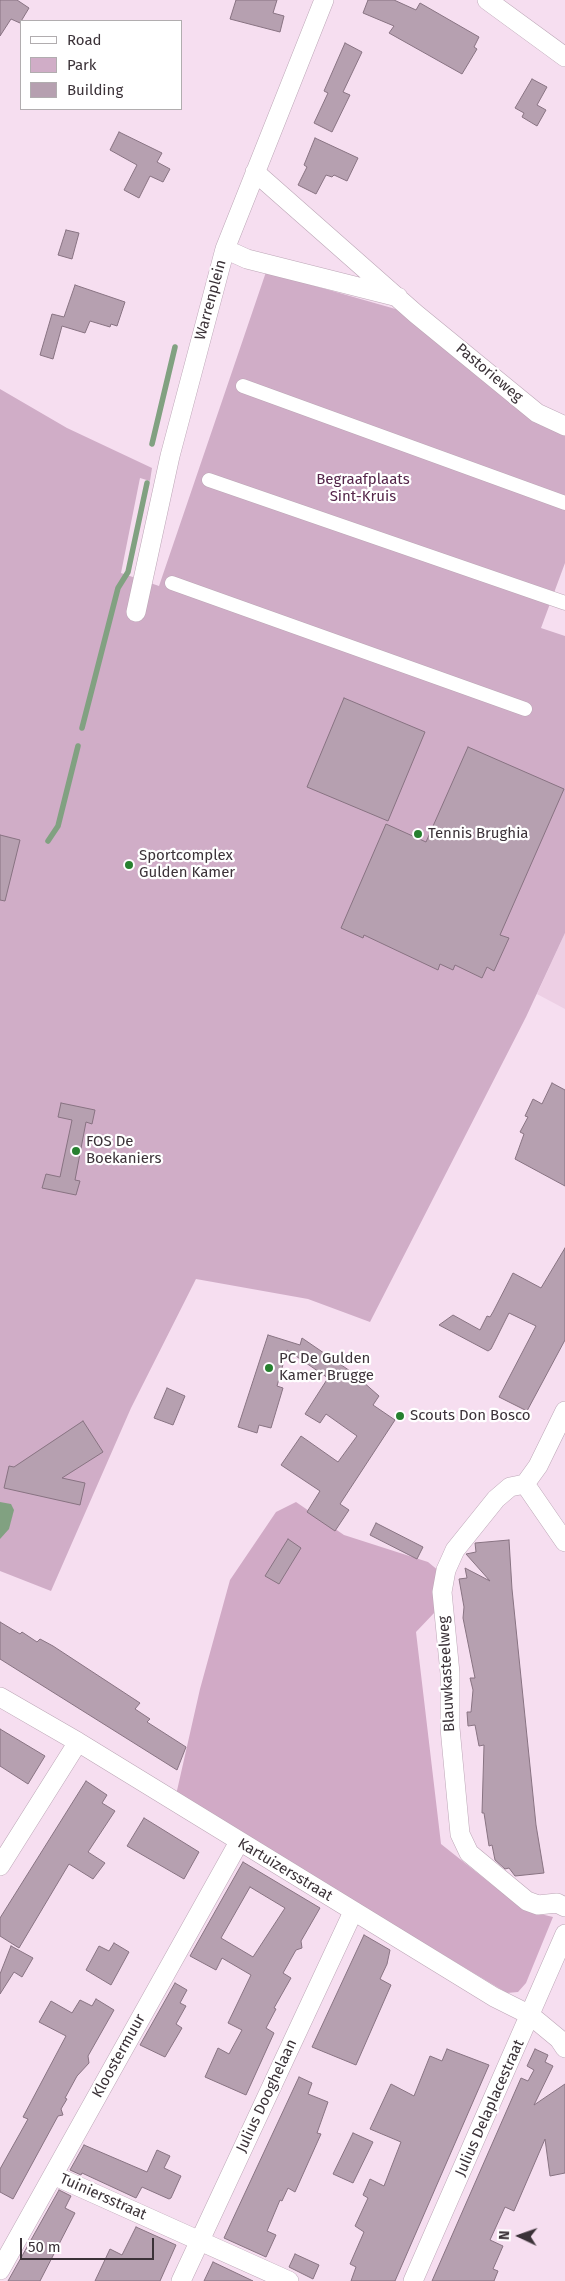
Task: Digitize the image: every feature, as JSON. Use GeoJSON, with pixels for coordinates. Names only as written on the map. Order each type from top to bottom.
{"type":"FeatureCollection","features":[{"type":"Feature","properties":{"kind":"street","name":"Warrenplein"},"geometry":{"type":"LineString","coordinates":[[136,612],[170,456],[225,249],[324,0]]}},
{"type":"Feature","properties":{"kind":"street"},"geometry":{"type":"LineString","coordinates":[[488,0],[565,57]]}},
{"type":"Feature","properties":{"kind":"street","name":"Pastorieweg"},"geometry":{"type":"LineString","coordinates":[[255,172],[401,298],[416,314],[537,413],[565,426]]}},
{"type":"Feature","properties":{"kind":"street"},"geometry":{"type":"LineString","coordinates":[[225,249],[247,259],[401,298]]}},
{"type":"Feature","properties":{"kind":"street"},"geometry":{"type":"LineString","coordinates":[[243,386],[565,503]]}},
{"type":"Feature","properties":{"kind":"street"},"geometry":{"type":"LineString","coordinates":[[209,480],[565,604]]}},
{"type":"Feature","properties":{"kind":"street"},"geometry":{"type":"LineString","coordinates":[[172,583],[525,710]]}},
{"type":"Feature","properties":{"kind":"street"},"geometry":{"type":"LineString","coordinates":[[565,1411],[538,1466],[525,1484],[565,1542]]}},
{"type":"Feature","properties":{"kind":"street","name":"Blauwkasteelweg"},"geometry":{"type":"LineString","coordinates":[[525,1484],[510,1487],[496,1499],[455,1550],[446,1570],[442,1592],[450,1673],[450,1728],[460,1834],[469,1853],[527,1901],[538,1904],[557,1904],[565,1907]]}},
{"type":"Feature","properties":{"kind":"street","name":"Kartuizersstraat"},"geometry":{"type":"LineString","coordinates":[[0,1697],[78,1742],[494,1997],[530,2015],[559,2039],[565,2048]]}},
{"type":"Feature","properties":{"kind":"street"},"geometry":{"type":"LineString","coordinates":[[0,1866],[78,1742]]}},
{"type":"Feature","properties":{"kind":"street","name":"Kloostermuur"},"geometry":{"type":"LineString","coordinates":[[0,2270],[239,1842]]}},
{"type":"Feature","properties":{"kind":"street","name":"Julius Dooghelaan"},"geometry":{"type":"LineString","coordinates":[[181,2281],[353,1912]]}},
{"type":"Feature","properties":{"kind":"street","name":"Julius Delaplacestraat"},"geometry":{"type":"LineString","coordinates":[[413,2281],[565,1934]]}},
{"type":"Feature","properties":{"kind":"street","name":"Tuiniersstraat"},"geometry":{"type":"LineString","coordinates":[[53,2175],[289,2281]]}},
{"type":"Feature","properties":{"kind":"shaded area"},"geometry":{"type":"Polygon","coordinates":[[[565,933],[565,1009],[537,994],[565,933]]]}},
{"type":"Feature","properties":{"kind":"shaded area"},"geometry":{"type":"Polygon","coordinates":[[[0,1502],[11,1504],[14,1510],[9,1529],[0,1539],[0,1502]]]}},
{"type":"Feature","properties":{"kind":"shaded area"},"geometry":{"type":"Polygon","coordinates":[[[296,1502],[344,1535],[428,1562],[439,1571],[435,1612],[416,1632],[441,1844],[524,1910],[553,1917],[526,1983],[518,1992],[507,1993],[176,1795],[200,1689],[230,1580],[276,1512],[296,1502]]]}},
{"type":"Feature","properties":{"kind":"green space","name":"Begraafplaats Sint-Kruis"},"geometry":{"type":"Polygon","coordinates":[[[266,272],[406,312],[540,425],[565,434],[565,563],[541,628],[565,636],[565,933],[526,1017],[370,1322],[308,1299],[196,1279],[131,1408],[51,1591],[0,1571],[0,389],[67,428],[152,468],[150,481],[140,478],[121,573],[159,586],[266,272]]]}},
{"type":"Feature","properties":{"kind":"building"},"geometry":{"type":"Polygon","coordinates":[[[0,0],[17,0],[29,8],[20,20],[20,23],[11,19],[0,36],[0,0]]]}},
{"type":"Feature","properties":{"kind":"building"},"geometry":{"type":"Polygon","coordinates":[[[236,0],[277,0],[273,13],[284,16],[280,32],[230,19],[236,0]]]}},
{"type":"Feature","properties":{"kind":"building"},"geometry":{"type":"Polygon","coordinates":[[[368,0],[394,0],[416,10],[420,3],[479,37],[474,47],[477,49],[462,74],[389,33],[394,26],[363,13],[368,0]]]}},
{"type":"Feature","properties":{"kind":"building"},"geometry":{"type":"Polygon","coordinates":[[[345,43],[362,52],[343,92],[350,95],[332,132],[314,123],[328,93],[324,91],[345,43]]]}},
{"type":"Feature","properties":{"kind":"building"},"geometry":{"type":"Polygon","coordinates":[[[532,79],[547,87],[537,105],[546,110],[537,126],[522,117],[524,113],[515,108],[532,79]]]}},
{"type":"Feature","properties":{"kind":"building"},"geometry":{"type":"Polygon","coordinates":[[[119,132],[162,153],[157,162],[170,169],[163,182],[150,176],[139,198],[124,190],[137,165],[110,150],[119,132]]]}},
{"type":"Feature","properties":{"kind":"building"},"geometry":{"type":"Polygon","coordinates":[[[315,138],[358,158],[347,181],[334,175],[332,177],[326,175],[316,194],[298,185],[307,167],[304,165],[315,138]]]}},
{"type":"Feature","properties":{"kind":"building"},"geometry":{"type":"Polygon","coordinates":[[[66,230],[79,233],[72,259],[58,255],[66,230]]]}},
{"type":"Feature","properties":{"kind":"building"},"geometry":{"type":"Polygon","coordinates":[[[75,285],[125,302],[117,326],[111,324],[110,327],[90,321],[85,333],[62,326],[53,359],[40,355],[52,314],[64,317],[75,285]]]}},
{"type":"Feature","properties":{"kind":"building"},"geometry":{"type":"Polygon","coordinates":[[[344,698],[425,732],[388,821],[307,787],[344,698]]]}},
{"type":"Feature","properties":{"kind":"building"},"geometry":{"type":"Polygon","coordinates":[[[468,747],[564,789],[500,935],[509,938],[494,971],[487,967],[482,978],[455,965],[453,970],[440,964],[438,970],[364,935],[363,938],[341,928],[386,824],[426,842],[468,747]]]}},
{"type":"Feature","properties":{"kind":"building"},"geometry":{"type":"Polygon","coordinates":[[[0,835],[20,840],[5,901],[0,900],[0,835]]]}},
{"type":"Feature","properties":{"kind":"building"},"geometry":{"type":"Polygon","coordinates":[[[552,1083],[565,1090],[565,1186],[515,1159],[524,1134],[520,1132],[528,1117],[525,1116],[533,1099],[542,1104],[552,1083]]]}},
{"type":"Feature","properties":{"kind":"building"},"geometry":{"type":"Polygon","coordinates":[[[61,1103],[95,1110],[92,1124],[86,1122],[75,1180],[80,1181],[76,1195],[42,1188],[46,1174],[60,1177],[72,1120],[58,1117],[61,1103]]]}},
{"type":"Feature","properties":{"kind":"building"},"geometry":{"type":"Polygon","coordinates":[[[565,1248],[565,1340],[527,1411],[499,1397],[536,1326],[509,1313],[491,1349],[488,1351],[439,1325],[453,1315],[480,1330],[487,1316],[490,1317],[493,1312],[513,1273],[541,1288],[565,1248]]]}},
{"type":"Feature","properties":{"kind":"building"},"geometry":{"type":"Polygon","coordinates":[[[268,1335],[300,1345],[302,1338],[353,1373],[379,1396],[373,1405],[395,1420],[340,1504],[349,1510],[335,1531],[307,1512],[320,1491],[281,1465],[301,1436],[338,1462],[357,1436],[326,1414],[320,1423],[305,1414],[328,1378],[287,1350],[277,1386],[283,1388],[271,1428],[259,1425],[257,1433],[238,1427],[268,1335]]]}},
{"type":"Feature","properties":{"kind":"building"},"geometry":{"type":"Polygon","coordinates":[[[167,1388],[185,1396],[173,1425],[154,1418],[167,1388]]]}},
{"type":"Feature","properties":{"kind":"building"},"geometry":{"type":"Polygon","coordinates":[[[83,1421],[103,1452],[62,1478],[85,1483],[80,1505],[4,1488],[9,1466],[14,1467],[83,1421]]]}},
{"type":"Feature","properties":{"kind":"building"},"geometry":{"type":"Polygon","coordinates":[[[376,1523],[423,1547],[417,1559],[370,1535],[376,1523]]]}},
{"type":"Feature","properties":{"kind":"building"},"geometry":{"type":"Polygon","coordinates":[[[288,1539],[301,1548],[279,1584],[265,1576],[288,1539]]]}},
{"type":"Feature","properties":{"kind":"building"},"geometry":{"type":"Polygon","coordinates":[[[509,1540],[512,1589],[536,1825],[544,1873],[515,1876],[509,1868],[505,1869],[495,1860],[492,1845],[489,1846],[484,1813],[482,1813],[484,1745],[479,1746],[475,1725],[468,1726],[467,1712],[471,1712],[473,1690],[470,1678],[475,1678],[463,1618],[464,1607],[459,1579],[467,1578],[465,1568],[490,1581],[466,1554],[476,1552],[475,1543],[509,1540]]]}},
{"type":"Feature","properties":{"kind":"building"},"geometry":{"type":"Polygon","coordinates":[[[0,1622],[20,1634],[22,1632],[37,1642],[40,1639],[53,1646],[140,1703],[135,1709],[150,1719],[147,1722],[186,1747],[177,1770],[0,1659],[0,1622]]]}},
{"type":"Feature","properties":{"kind":"building"},"geometry":{"type":"Polygon","coordinates":[[[0,1729],[45,1756],[28,1784],[0,1766],[0,1729]]]}},
{"type":"Feature","properties":{"kind":"building"},"geometry":{"type":"Polygon","coordinates":[[[86,1781],[107,1795],[102,1803],[115,1811],[88,1852],[105,1863],[93,1879],[69,1864],[19,1948],[0,1936],[0,1918],[86,1781]]]}},
{"type":"Feature","properties":{"kind":"building"},"geometry":{"type":"Polygon","coordinates":[[[144,1818],[199,1852],[184,1879],[127,1846],[144,1818]]]}},
{"type":"Feature","properties":{"kind":"building"},"geometry":{"type":"Polygon","coordinates":[[[243,1862],[320,1908],[301,1941],[302,1948],[296,1950],[283,1973],[291,1978],[274,2008],[276,2009],[266,2028],[274,2033],[246,2095],[205,2077],[218,2048],[229,2054],[242,2030],[228,2023],[251,1975],[222,1958],[216,1970],[190,1956],[243,1862]],[[250,1887],[221,1938],[253,1957],[285,1908],[250,1887]]]}},
{"type":"Feature","properties":{"kind":"building"},"geometry":{"type":"Polygon","coordinates":[[[364,1935],[390,1950],[387,1964],[380,1979],[391,1985],[356,2065],[312,2047],[364,1935]]]}},
{"type":"Feature","properties":{"kind":"building"},"geometry":{"type":"Polygon","coordinates":[[[114,1943],[129,1952],[111,1985],[86,1970],[99,1946],[109,1951],[114,1943]]]}},
{"type":"Feature","properties":{"kind":"building"},"geometry":{"type":"Polygon","coordinates":[[[11,1946],[33,1958],[22,1977],[14,1972],[0,1994],[0,1974],[11,1946]]]}},
{"type":"Feature","properties":{"kind":"building"},"geometry":{"type":"Polygon","coordinates":[[[175,1983],[187,1990],[180,2003],[186,2006],[176,2024],[182,2028],[165,2057],[140,2045],[175,1983]]]}},
{"type":"Feature","properties":{"kind":"building"},"geometry":{"type":"Polygon","coordinates":[[[96,1999],[114,2010],[88,2056],[89,2063],[77,2076],[65,2098],[67,2099],[61,2109],[63,2115],[58,2116],[13,2199],[0,2192],[0,2169],[28,2119],[23,2117],[66,2036],[39,2022],[51,2001],[72,2013],[80,2000],[92,2006],[96,1999]]]}},
{"type":"Feature","properties":{"kind":"building"},"geometry":{"type":"Polygon","coordinates":[[[447,2049],[489,2065],[395,2281],[351,2281],[356,2267],[350,2264],[364,2232],[355,2226],[368,2198],[363,2195],[370,2179],[384,2186],[401,2142],[370,2129],[391,2084],[414,2096],[430,2056],[442,2061],[447,2049]]]}},
{"type":"Feature","properties":{"kind":"building"},"geometry":{"type":"Polygon","coordinates":[[[535,2049],[548,2055],[545,2062],[553,2066],[534,2105],[565,2084],[565,2173],[550,2176],[545,2139],[514,2211],[505,2207],[490,2240],[503,2246],[493,2269],[498,2271],[494,2281],[432,2281],[521,2078],[528,2081],[534,2070],[527,2066],[535,2049]]]}},
{"type":"Feature","properties":{"kind":"building"},"geometry":{"type":"Polygon","coordinates":[[[299,2077],[312,2083],[308,2094],[328,2102],[317,2133],[321,2134],[295,2192],[288,2188],[282,2201],[280,2200],[267,2231],[276,2235],[266,2257],[224,2238],[299,2077]]]}},
{"type":"Feature","properties":{"kind":"building"},"geometry":{"type":"Polygon","coordinates":[[[353,2133],[373,2142],[353,2183],[333,2174],[353,2133]]]}},
{"type":"Feature","properties":{"kind":"building"},"geometry":{"type":"Polygon","coordinates":[[[84,2145],[147,2172],[157,2150],[170,2156],[164,2168],[181,2176],[171,2198],[169,2199],[142,2187],[136,2198],[82,2173],[81,2175],[70,2170],[84,2145]]]}},
{"type":"Feature","properties":{"kind":"building"},"geometry":{"type":"Polygon","coordinates":[[[59,2190],[71,2196],[65,2208],[75,2213],[40,2281],[8,2281],[59,2190]]]}},
{"type":"Feature","properties":{"kind":"building"},"geometry":{"type":"Polygon","coordinates":[[[136,2227],[176,2245],[160,2281],[95,2281],[110,2249],[122,2255],[136,2227]]]}},
{"type":"Feature","properties":{"kind":"building"},"geometry":{"type":"Polygon","coordinates":[[[295,2254],[319,2265],[313,2279],[289,2267],[295,2254]]]}},
{"type":"Feature","properties":{"kind":"building"},"geometry":{"type":"Polygon","coordinates":[[[213,2262],[253,2281],[204,2281],[213,2262]]]}},
{"type":"Feature","properties":{"kind":"waterway"},"geometry":{"type":"LineString","coordinates":[[152,444],[175,347]]}},
{"type":"Feature","properties":{"kind":"waterway"},"geometry":{"type":"LineString","coordinates":[[82,728],[118,588],[128,572],[147,483]]}},
{"type":"Feature","properties":{"kind":"waterway"},"geometry":{"type":"LineString","coordinates":[[48,841],[58,826],[78,746]]}},
{"type":"Feature","properties":{"kind":"place","name":"Tennis Brughia"},"geometry":{"type":"Point","coordinates":[418,834]}},
{"type":"Feature","properties":{"kind":"place","name":"Sportcomplex Gulden Kamer"},"geometry":{"type":"Point","coordinates":[129,865]}},
{"type":"Feature","properties":{"kind":"place","name":"FOS De Boekaniers"},"geometry":{"type":"Point","coordinates":[76,1151]}},
{"type":"Feature","properties":{"kind":"place","name":"PC De Gulden Kamer Brugge"},"geometry":{"type":"Point","coordinates":[269,1368]}},
{"type":"Feature","properties":{"kind":"place","name":"Scouts Don Bosco"},"geometry":{"type":"Point","coordinates":[400,1416]}}]}
